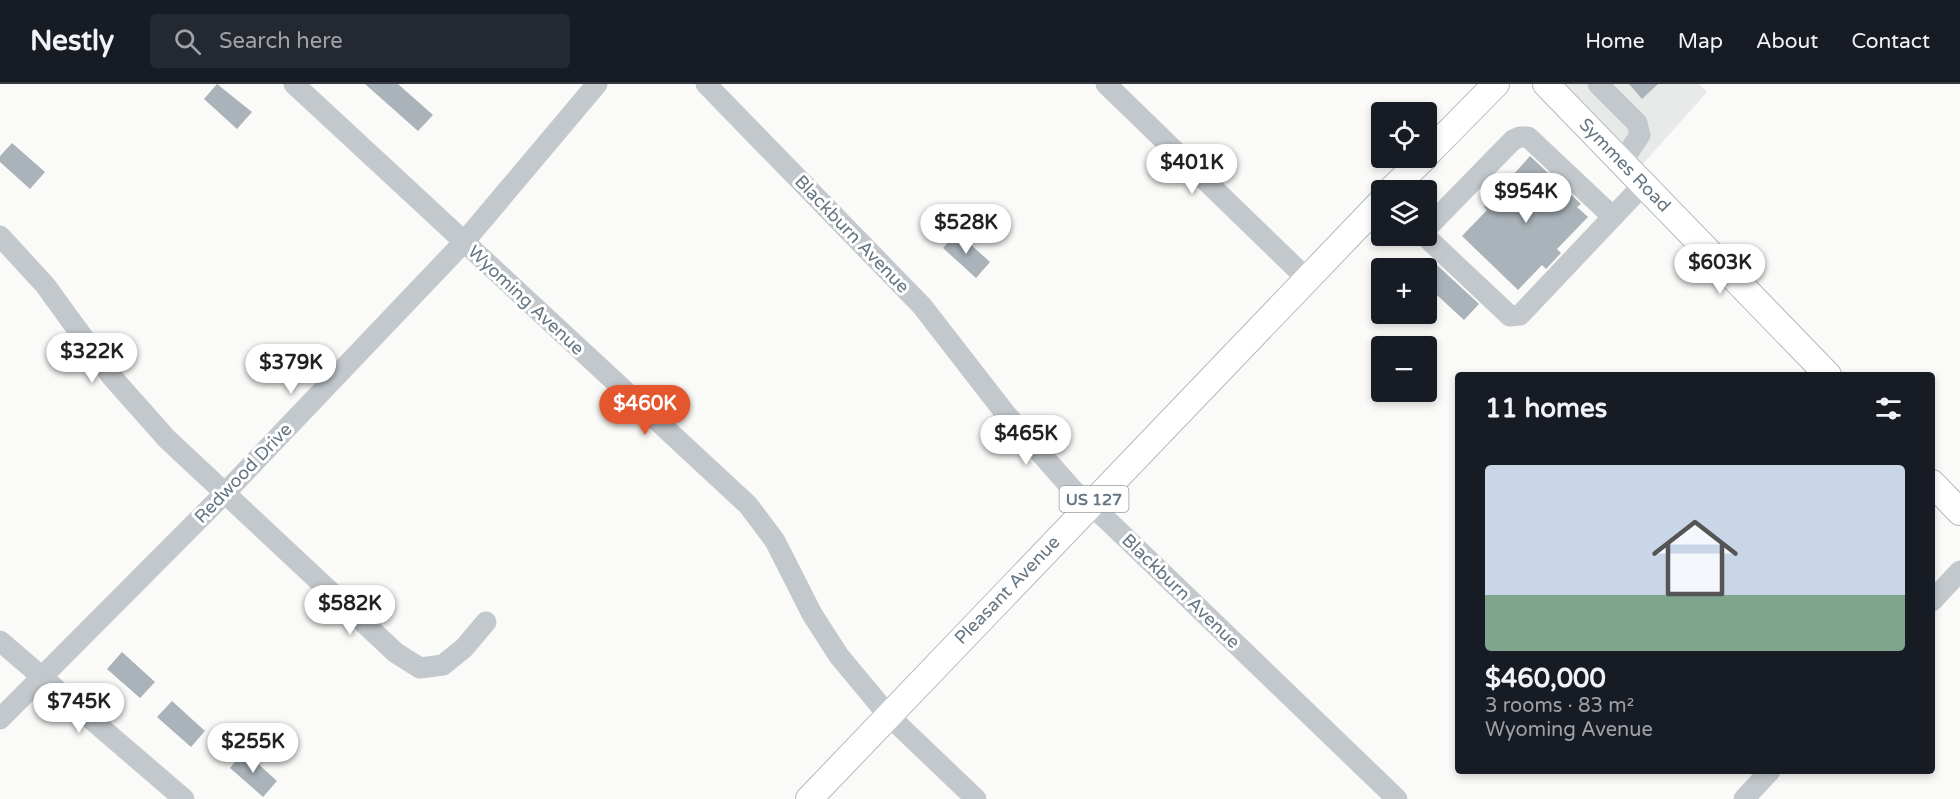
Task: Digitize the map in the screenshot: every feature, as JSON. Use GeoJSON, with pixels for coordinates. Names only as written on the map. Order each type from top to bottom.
{"type":"FeatureCollection","features":[{"type":"Feature","properties":{"kind":"main road"},"geometry":{"type":"LineString","coordinates":[[1437,144],[1496,84]]}},
{"type":"Feature","properties":{"kind":"main road","name":"Symmes Road"},"geometry":{"type":"LineString","coordinates":[[1546,84],[1825,372]]}},
{"type":"Feature","properties":{"kind":"main road"},"geometry":{"type":"LineString","coordinates":[[1401,180],[1413,168]]}},
{"type":"Feature","properties":{"kind":"main road","name":"Pleasant Avenue"},"geometry":{"type":"LineString","coordinates":[[809,799],[1371,212]]}},
{"type":"Feature","properties":{"kind":"main road"},"geometry":{"type":"LineString","coordinates":[[1935,486],[1960,512]]}},
{"type":"Feature","properties":{"kind":"street","name":"Wyoming Avenue"},"geometry":{"type":"LineString","coordinates":[[294,84],[747,505],[775,541],[812,614],[838,656],[888,714],[976,799]]}},
{"type":"Feature","properties":{"kind":"street","name":"Redwood Drive"},"geometry":{"type":"LineString","coordinates":[[0,719],[225,493],[464,242],[597,84]]}},
{"type":"Feature","properties":{"kind":"street","name":"Blackburn Avenue"},"geometry":{"type":"LineString","coordinates":[[706,84],[922,306],[1005,413],[1072,489],[1397,799]]}},
{"type":"Feature","properties":{"kind":"street"},"geometry":{"type":"LineString","coordinates":[[1106,84],[1306,278]]}},
{"type":"Feature","properties":{"kind":"street"},"geometry":{"type":"LineString","coordinates":[[1598,84],[1637,123],[1640,135],[1622,162]]}},
{"type":"Feature","properties":{"kind":"street"},"geometry":{"type":"LineString","coordinates":[[1437,218],[1513,140],[1520,136],[1528,137],[1613,217]]}},
{"type":"Feature","properties":{"kind":"street"},"geometry":{"type":"LineString","coordinates":[[1436,246],[1510,316],[1520,315],[1644,184]]}},
{"type":"Feature","properties":{"kind":"street"},"geometry":{"type":"LineString","coordinates":[[0,236],[45,285],[112,378],[167,439],[396,653],[420,668],[443,665],[464,648],[486,622]]}},
{"type":"Feature","properties":{"kind":"street"},"geometry":{"type":"LineString","coordinates":[[1935,598],[1960,571]]}},
{"type":"Feature","properties":{"kind":"street"},"geometry":{"type":"LineString","coordinates":[[0,641],[184,799]]}},
{"type":"Feature","properties":{"kind":"street"},"geometry":{"type":"LineString","coordinates":[[1744,799],[1767,774]]}},
{"type":"Feature","properties":{"kind":"shaded area"},"geometry":{"type":"Polygon","coordinates":[[[1546,84],[1699,84],[1707,92],[1634,174],[1546,84]]]}},
{"type":"Feature","properties":{"kind":"building"},"geometry":{"type":"Polygon","coordinates":[[[217,84],[252,112],[237,129],[204,99],[217,84]]]}},
{"type":"Feature","properties":{"kind":"building"},"geometry":{"type":"Polygon","coordinates":[[[365,84],[398,84],[433,115],[418,131],[365,84]]]}},
{"type":"Feature","properties":{"kind":"building"},"geometry":{"type":"Polygon","coordinates":[[[1629,84],[1658,84],[1642,99],[1629,84]]]}},
{"type":"Feature","properties":{"kind":"building"},"geometry":{"type":"Polygon","coordinates":[[[12,143],[45,172],[30,189],[0,162],[0,156],[12,143]]]}},
{"type":"Feature","properties":{"kind":"building"},"geometry":{"type":"Polygon","coordinates":[[[1530,156],[1581,204],[1577,207],[1588,217],[1557,249],[1561,253],[1546,269],[1542,265],[1518,290],[1462,236],[1487,210],[1484,207],[1530,156]]]}},
{"type":"Feature","properties":{"kind":"building"},"geometry":{"type":"Polygon","coordinates":[[[957,232],[990,262],[976,278],[943,248],[957,232]]]}},
{"type":"Feature","properties":{"kind":"building"},"geometry":{"type":"Polygon","coordinates":[[[1437,265],[1479,304],[1464,320],[1437,295],[1437,265]]]}},
{"type":"Feature","properties":{"kind":"building"},"geometry":{"type":"Polygon","coordinates":[[[122,652],[155,682],[140,698],[107,669],[122,652]]]}},
{"type":"Feature","properties":{"kind":"building"},"geometry":{"type":"Polygon","coordinates":[[[172,701],[205,731],[191,747],[157,717],[172,701]]]}},
{"type":"Feature","properties":{"kind":"building"},"geometry":{"type":"Polygon","coordinates":[[[244,751],[277,781],[263,797],[230,768],[244,751]]]}}]}
